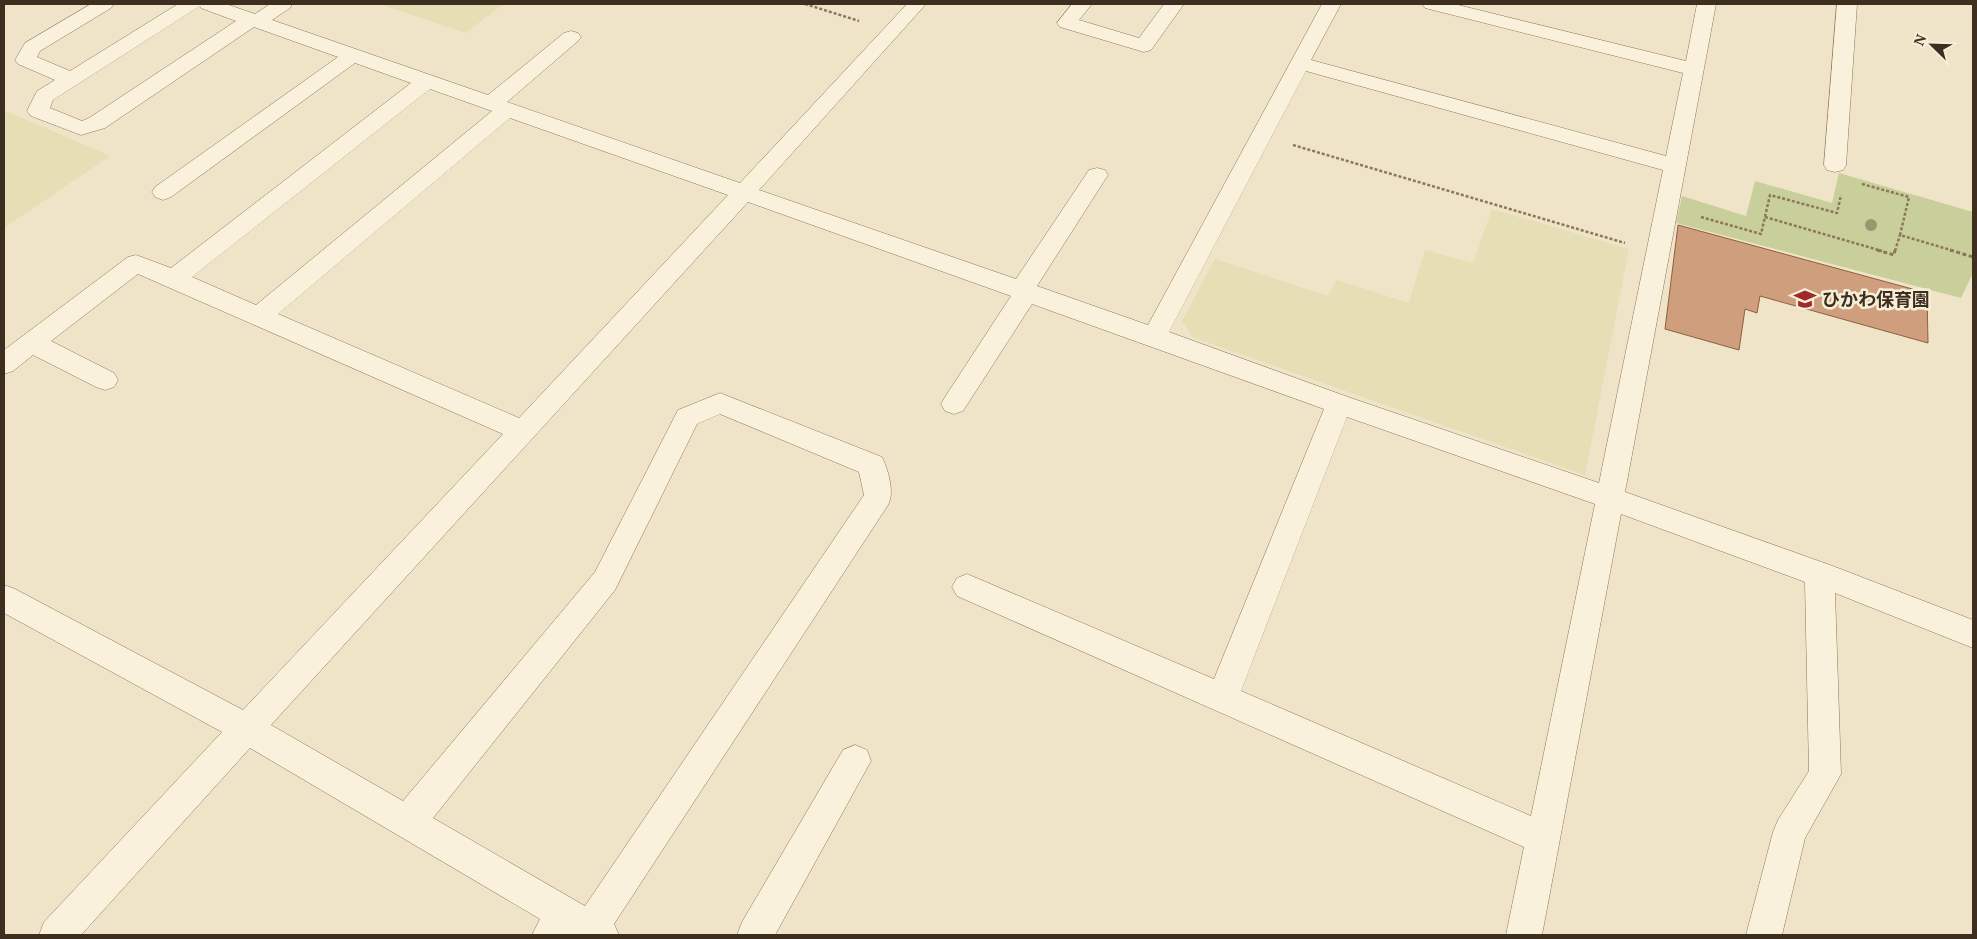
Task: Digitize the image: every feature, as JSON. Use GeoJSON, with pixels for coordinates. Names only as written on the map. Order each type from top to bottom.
{"type":"FeatureCollection","features":[{"type":"Feature","properties":{"kind":"street"},"geometry":{"type":"LineString","coordinates":[[72,78],[26,60],[32,47],[104,4]]}},
{"type":"Feature","properties":{"kind":"street"},"geometry":{"type":"LineString","coordinates":[[191,4],[44,96],[38,111],[81,128],[97,123],[282,4]]}},
{"type":"Feature","properties":{"kind":"street"},"geometry":{"type":"LineString","coordinates":[[208,4],[1610,498],[1820,574],[1973,634]]}},
{"type":"Feature","properties":{"kind":"street"},"geometry":{"type":"LineString","coordinates":[[57,935],[246,728],[745,193],[916,4]]}},
{"type":"Feature","properties":{"kind":"street"},"geometry":{"type":"LineString","coordinates":[[1082,4],[1067,24],[1144,46],[1174,4]]}},
{"type":"Feature","properties":{"kind":"street"},"geometry":{"type":"LineString","coordinates":[[1154,337],[1331,4]]}},
{"type":"Feature","properties":{"kind":"street"},"geometry":{"type":"LineString","coordinates":[[1432,4],[1493,11],[1694,69]]}},
{"type":"Feature","properties":{"kind":"street"},"geometry":{"type":"LineString","coordinates":[[1524,935],[1707,4]]}},
{"type":"Feature","properties":{"kind":"street"},"geometry":{"type":"LineString","coordinates":[[1840,172],[1847,4]]}},
{"type":"Feature","properties":{"kind":"street"},"geometry":{"type":"LineString","coordinates":[[259,316],[500,106],[571,37]]}},
{"type":"Feature","properties":{"kind":"street"},"geometry":{"type":"LineString","coordinates":[[163,192],[353,55]]}},
{"type":"Feature","properties":{"kind":"street"},"geometry":{"type":"LineString","coordinates":[[1300,63],[1675,166]]}},
{"type":"Feature","properties":{"kind":"street"},"geometry":{"type":"LineString","coordinates":[[174,279],[427,81]]}},
{"type":"Feature","properties":{"kind":"street"},"geometry":{"type":"LineString","coordinates":[[954,404],[1097,175]]}},
{"type":"Feature","properties":{"kind":"street"},"geometry":{"type":"LineString","coordinates":[[4,364],[136,263],[523,431]]}},
{"type":"Feature","properties":{"kind":"street"},"geometry":{"type":"LineString","coordinates":[[32,342],[105,380]]}},
{"type":"Feature","properties":{"kind":"street"},"geometry":{"type":"LineString","coordinates":[[4,598],[246,728],[408,822],[576,928],[878,497],[872,465],[720,402],[687,417],[605,581],[408,822]]}},
{"type":"Feature","properties":{"kind":"street"},"geometry":{"type":"LineString","coordinates":[[1222,698],[1339,404]]}},
{"type":"Feature","properties":{"kind":"street"},"geometry":{"type":"LineString","coordinates":[[1764,935],[1790,832],[1825,774],[1820,574]]}},
{"type":"Feature","properties":{"kind":"street"},"geometry":{"type":"LineString","coordinates":[[967,587],[1543,838]]}},
{"type":"Feature","properties":{"kind":"street"},"geometry":{"type":"LineString","coordinates":[[755,935],[855,761]]}},
{"type":"Feature","properties":{"kind":"path"},"geometry":{"type":"LineString","coordinates":[[805,4],[892,31]]}},
{"type":"Feature","properties":{"kind":"path"},"geometry":{"type":"LineString","coordinates":[[1261,136],[1658,252]]}},
{"type":"Feature","properties":{"kind":"path"},"geometry":{"type":"LineString","coordinates":[[1667,207],[1761,234],[1770,195],[1837,213],[1840,172],[1909,197],[1894,255],[1765,217]]}},
{"type":"Feature","properties":{"kind":"path"},"geometry":{"type":"LineString","coordinates":[[1900,235],[1973,257]]}},
{"type":"Feature","properties":{"kind":"shaded area"},"geometry":{"type":"Polygon","coordinates":[[[380,4],[504,4],[465,33],[380,4]]]}},
{"type":"Feature","properties":{"kind":"shaded area"},"geometry":{"type":"Polygon","coordinates":[[[4,110],[110,156],[4,228],[4,110]]]}},
{"type":"Feature","properties":{"kind":"shaded area"},"geometry":{"type":"Polygon","coordinates":[[[1492,209],[1629,249],[1585,475],[1192,337],[1182,321],[1215,259],[1328,296],[1337,280],[1409,303],[1425,250],[1473,263],[1492,209]]]}},
{"type":"Feature","properties":{"kind":"green space"},"geometry":{"type":"Polygon","coordinates":[[[1839,173],[1973,212],[1973,273],[1961,298],[1676,223],[1682,196],[1746,216],[1755,181],[1832,203],[1839,173]]]}},
{"type":"Feature","properties":{"kind":"building"},"geometry":{"type":"Polygon","coordinates":[[[1678,225],[1927,293],[1928,343],[1760,296],[1757,313],[1745,309],[1739,350],[1665,329],[1678,225]]]}},
{"type":"Feature","properties":{"kind":"place","name":"ひかわ保育園"},"geometry":{"type":"Point","coordinates":[1805,299]}}]}
